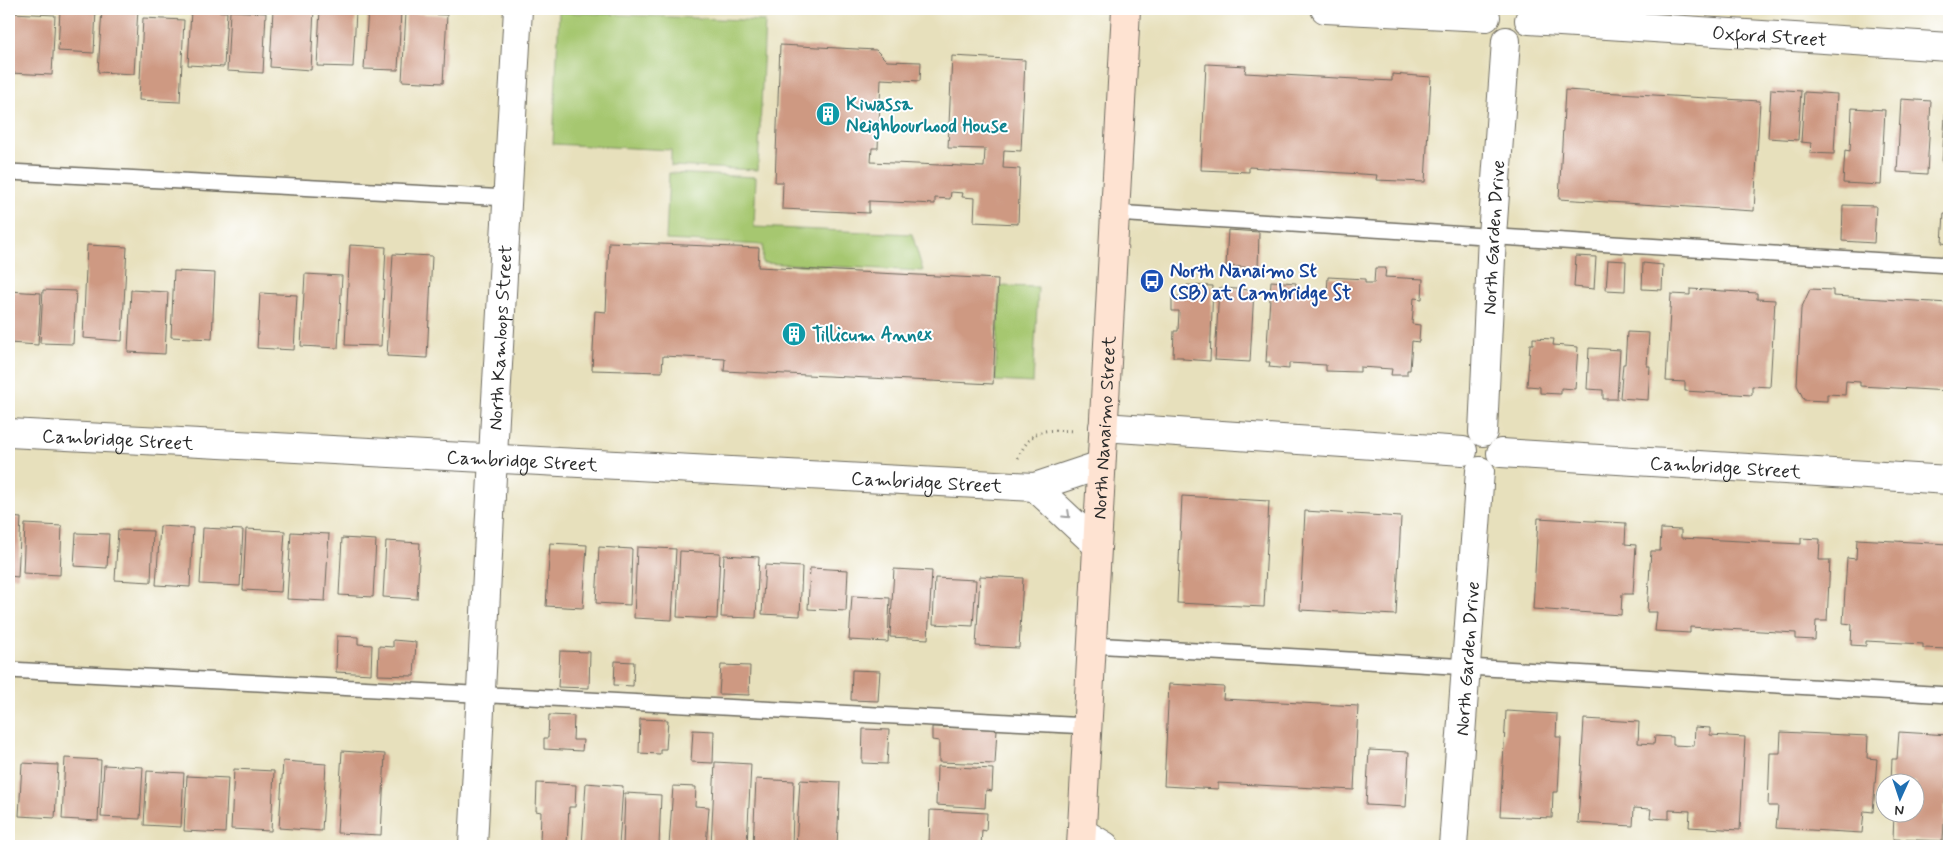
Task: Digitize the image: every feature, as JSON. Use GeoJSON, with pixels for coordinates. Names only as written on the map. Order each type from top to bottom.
{"type":"FeatureCollection","features":[{"type":"Feature","properties":{"kind":"main road","name":"North Nanaimo Street"},"geometry":{"type":"LineString","coordinates":[[1082,839],[1126,9]]}},
{"type":"Feature","properties":{"kind":"street","name":"North Kamloops Street"},"geometry":{"type":"LineString","coordinates":[[473,846],[518,9]]}},
{"type":"Feature","properties":{"kind":"street"},"geometry":{"type":"LineString","coordinates":[[1325,9],[1488,13],[1487,24],[1494,36],[1506,41],[1513,41],[1525,33],[1528,14]]}},
{"type":"Feature","properties":{"kind":"street","name":"Oxford Street"},"geometry":{"type":"LineString","coordinates":[[1528,14],[1949,47]]}},
{"type":"Feature","properties":{"kind":"street","name":"North Garden Drive"},"geometry":{"type":"LineString","coordinates":[[1483,432],[1492,236],[1506,41]]}},
{"type":"Feature","properties":{"kind":"street"},"geometry":{"type":"LineString","coordinates":[[1103,427],[1471,461],[1492,468],[1497,464],[1501,454],[1498,441],[1483,432],[1471,436],[1467,440],[1471,461]]}},
{"type":"Feature","properties":{"kind":"street","name":"Cambridge Street"},"geometry":{"type":"LineString","coordinates":[[9,433],[1035,487],[1101,465]]}},
{"type":"Feature","properties":{"kind":"street","name":"Cambridge Street"},"geometry":{"type":"LineString","coordinates":[[1501,454],[1949,480]]}},
{"type":"Feature","properties":{"kind":"street","name":"North Garden Drive"},"geometry":{"type":"LineString","coordinates":[[1453,846],[1467,666],[1471,461]]}},
{"type":"Feature","properties":{"kind":"street"},"geometry":{"type":"LineString","coordinates":[[1035,487],[1097,544]]}},
{"type":"Feature","properties":{"kind":"street"},"geometry":{"type":"LineString","coordinates":[[1082,839],[1106,846]]}},
{"type":"Feature","properties":{"kind":"lane"},"geometry":{"type":"LineString","coordinates":[[9,172],[508,198]]}},
{"type":"Feature","properties":{"kind":"lane"},"geometry":{"type":"LineString","coordinates":[[1115,213],[1949,264]]}},
{"type":"Feature","properties":{"kind":"lane"},"geometry":{"type":"LineString","coordinates":[[1092,645],[1949,695]]}},
{"type":"Feature","properties":{"kind":"lane"},"geometry":{"type":"LineString","coordinates":[[9,670],[1088,726]]}},
{"type":"Feature","properties":{"kind":"path"},"geometry":{"type":"LineString","coordinates":[[1016,462],[1023,448],[1032,437],[1040,432],[1048,429],[1075,431]]}},
{"type":"Feature","properties":{"kind":"green space"},"geometry":{"type":"Polygon","coordinates":[[[559,12],[765,21],[758,170],[671,166],[671,150],[553,144],[559,12]]]}},
{"type":"Feature","properties":{"kind":"green space"},"geometry":{"type":"Polygon","coordinates":[[[669,173],[756,177],[754,227],[912,234],[923,271],[762,263],[763,245],[666,240],[669,173]]]}},
{"type":"Feature","properties":{"kind":"green space"},"geometry":{"type":"Polygon","coordinates":[[[1000,286],[1038,287],[1033,383],[995,381],[1000,286]]]}},
{"type":"Feature","properties":{"kind":"building"},"geometry":{"type":"Polygon","coordinates":[[[60,9],[96,9],[94,53],[58,51],[60,9]]]}},
{"type":"Feature","properties":{"kind":"building"},"geometry":{"type":"Polygon","coordinates":[[[102,9],[138,9],[134,74],[98,72],[102,9]]]}},
{"type":"Feature","properties":{"kind":"building"},"geometry":{"type":"Polygon","coordinates":[[[273,9],[314,9],[311,70],[270,67],[273,9]]]}},
{"type":"Feature","properties":{"kind":"building"},"geometry":{"type":"Polygon","coordinates":[[[320,9],[356,11],[353,67],[317,66],[320,9]]]}},
{"type":"Feature","properties":{"kind":"building"},"geometry":{"type":"Polygon","coordinates":[[[368,9],[401,11],[398,70],[364,69],[368,9]]]}},
{"type":"Feature","properties":{"kind":"building"},"geometry":{"type":"Polygon","coordinates":[[[191,10],[227,12],[224,67],[188,65],[191,10]]]}},
{"type":"Feature","properties":{"kind":"building"},"geometry":{"type":"Polygon","coordinates":[[[230,11],[266,13],[263,73],[227,71],[230,11]]]}},
{"type":"Feature","properties":{"kind":"building"},"geometry":{"type":"Polygon","coordinates":[[[12,13],[55,15],[52,75],[9,73],[12,13]]]}},
{"type":"Feature","properties":{"kind":"building"},"geometry":{"type":"Polygon","coordinates":[[[406,13],[447,15],[443,83],[402,81],[406,13]]]}},
{"type":"Feature","properties":{"kind":"building"},"geometry":{"type":"Polygon","coordinates":[[[143,18],[184,20],[180,102],[139,100],[143,18]]]}},
{"type":"Feature","properties":{"kind":"building","name":"Kiwassa Neighbourhood House"},"geometry":{"type":"Polygon","coordinates":[[[780,45],[876,50],[887,61],[921,62],[920,81],[881,79],[878,148],[872,148],[871,162],[984,167],[985,149],[948,148],[952,56],[1025,60],[1021,151],[1004,150],[1003,168],[1020,169],[1018,224],[974,222],[975,198],[962,197],[963,193],[951,192],[950,199],[935,198],[935,204],[869,201],[869,213],[782,209],[783,182],[775,182],[780,45]]]}},
{"type":"Feature","properties":{"kind":"building"},"geometry":{"type":"Polygon","coordinates":[[[1206,64],[1246,66],[1245,73],[1392,81],[1392,74],[1431,77],[1425,182],[1376,180],[1377,175],[1249,167],[1249,172],[1201,170],[1206,64]]]}},
{"type":"Feature","properties":{"kind":"building"},"geometry":{"type":"Polygon","coordinates":[[[1771,89],[1801,91],[1798,140],[1768,138],[1771,89]]]}},
{"type":"Feature","properties":{"kind":"building"},"geometry":{"type":"Polygon","coordinates":[[[1565,90],[1760,101],[1754,211],[1559,199],[1565,90]]]}},
{"type":"Feature","properties":{"kind":"building"},"geometry":{"type":"Polygon","coordinates":[[[1804,92],[1837,94],[1834,154],[1810,153],[1811,143],[1801,142],[1804,92]]]}},
{"type":"Feature","properties":{"kind":"building"},"geometry":{"type":"Polygon","coordinates":[[[1901,99],[1931,101],[1927,174],[1897,172],[1901,99]]]}},
{"type":"Feature","properties":{"kind":"building"},"geometry":{"type":"Polygon","coordinates":[[[1946,102],[1949,102],[1949,164],[1942,163],[1946,102]]]}},
{"type":"Feature","properties":{"kind":"building"},"geometry":{"type":"Polygon","coordinates":[[[1852,108],[1885,110],[1881,185],[1843,183],[1845,150],[1850,151],[1852,108]]]}},
{"type":"Feature","properties":{"kind":"building"},"geometry":{"type":"Polygon","coordinates":[[[1843,205],[1876,206],[1874,243],[1842,241],[1843,205]]]}},
{"type":"Feature","properties":{"kind":"building"},"geometry":{"type":"Polygon","coordinates":[[[1944,214],[1949,214],[1949,244],[1942,243],[1944,214]]]}},
{"type":"Feature","properties":{"kind":"building"},"geometry":{"type":"Polygon","coordinates":[[[1228,230],[1259,232],[1258,268],[1226,266],[1228,230]]]}},
{"type":"Feature","properties":{"kind":"building","name":"Tillicum Annex"},"geometry":{"type":"Polygon","coordinates":[[[609,242],[759,248],[758,267],[998,279],[993,384],[724,371],[725,359],[663,356],[662,372],[592,370],[595,311],[606,312],[609,242]]]}},
{"type":"Feature","properties":{"kind":"building"},"geometry":{"type":"Polygon","coordinates":[[[87,245],[127,247],[122,341],[83,338],[87,245]]]}},
{"type":"Feature","properties":{"kind":"building"},"geometry":{"type":"Polygon","coordinates":[[[350,245],[386,247],[381,346],[345,345],[350,245]]]}},
{"type":"Feature","properties":{"kind":"building"},"geometry":{"type":"Polygon","coordinates":[[[393,254],[432,256],[427,358],[387,356],[393,254]]]}},
{"type":"Feature","properties":{"kind":"building"},"geometry":{"type":"Polygon","coordinates":[[[1576,256],[1596,257],[1594,289],[1574,287],[1576,256]]]}},
{"type":"Feature","properties":{"kind":"building"},"geometry":{"type":"Polygon","coordinates":[[[1608,260],[1626,261],[1625,291],[1606,290],[1608,260]]]}},
{"type":"Feature","properties":{"kind":"building"},"geometry":{"type":"Polygon","coordinates":[[[1643,263],[1663,265],[1662,290],[1642,289],[1643,263]]]}},
{"type":"Feature","properties":{"kind":"building"},"geometry":{"type":"Polygon","coordinates":[[[1375,268],[1386,268],[1385,277],[1423,279],[1422,299],[1414,298],[1412,324],[1420,325],[1419,342],[1412,341],[1410,370],[1407,370],[1407,375],[1391,375],[1392,369],[1360,367],[1360,372],[1326,371],[1326,365],[1289,363],[1289,369],[1269,367],[1270,362],[1266,362],[1271,281],[1296,283],[1295,292],[1327,293],[1328,277],[1365,279],[1365,283],[1374,283],[1375,268]]]}},
{"type":"Feature","properties":{"kind":"building"},"geometry":{"type":"Polygon","coordinates":[[[174,271],[215,273],[212,339],[171,337],[174,271]]]}},
{"type":"Feature","properties":{"kind":"building"},"geometry":{"type":"Polygon","coordinates":[[[305,274],[342,276],[338,348],[301,346],[305,274]]]}},
{"type":"Feature","properties":{"kind":"building"},"geometry":{"type":"Polygon","coordinates":[[[1187,285],[1213,286],[1210,361],[1173,357],[1174,331],[1178,331],[1179,311],[1172,311],[1172,296],[1186,297],[1187,285]]]}},
{"type":"Feature","properties":{"kind":"building"},"geometry":{"type":"Polygon","coordinates":[[[1219,288],[1254,290],[1250,362],[1215,360],[1219,288]]]}},
{"type":"Feature","properties":{"kind":"building"},"geometry":{"type":"Polygon","coordinates":[[[1690,289],[1757,293],[1757,299],[1775,300],[1770,387],[1752,386],[1752,395],[1685,391],[1685,382],[1666,381],[1671,294],[1690,295],[1690,289]]]}},
{"type":"Feature","properties":{"kind":"building"},"geometry":{"type":"Polygon","coordinates":[[[1810,289],[1833,290],[1833,296],[1949,303],[1949,391],[1860,386],[1860,382],[1846,381],[1845,395],[1827,394],[1827,401],[1804,400],[1797,385],[1801,309],[1810,289]]]}},
{"type":"Feature","properties":{"kind":"building"},"geometry":{"type":"Polygon","coordinates":[[[43,290],[76,291],[73,344],[40,343],[43,290]]]}},
{"type":"Feature","properties":{"kind":"building"},"geometry":{"type":"Polygon","coordinates":[[[131,290],[168,292],[165,354],[128,352],[131,290]]]}},
{"type":"Feature","properties":{"kind":"building"},"geometry":{"type":"Polygon","coordinates":[[[9,291],[41,293],[38,345],[9,343],[9,291]]]}},
{"type":"Feature","properties":{"kind":"building"},"geometry":{"type":"Polygon","coordinates":[[[260,293],[297,295],[294,350],[257,348],[260,293]]]}},
{"type":"Feature","properties":{"kind":"building"},"geometry":{"type":"Polygon","coordinates":[[[1627,332],[1649,333],[1647,366],[1650,366],[1648,400],[1620,398],[1627,332]]]}},
{"type":"Feature","properties":{"kind":"building"},"geometry":{"type":"Polygon","coordinates":[[[1533,338],[1554,339],[1553,345],[1578,347],[1575,389],[1561,388],[1561,394],[1540,393],[1540,387],[1527,386],[1530,344],[1533,344],[1533,338]]]}},
{"type":"Feature","properties":{"kind":"building"},"geometry":{"type":"Polygon","coordinates":[[[1589,348],[1620,350],[1617,399],[1603,399],[1603,390],[1587,389],[1589,348]]]}},
{"type":"Feature","properties":{"kind":"building"},"geometry":{"type":"Polygon","coordinates":[[[1182,496],[1269,501],[1264,607],[1177,603],[1182,496]]]}},
{"type":"Feature","properties":{"kind":"building"},"geometry":{"type":"Polygon","coordinates":[[[1305,511],[1401,517],[1396,615],[1300,610],[1305,511]]]}},
{"type":"Feature","properties":{"kind":"building"},"geometry":{"type":"Polygon","coordinates":[[[9,517],[21,518],[18,577],[9,576],[9,517]]]}},
{"type":"Feature","properties":{"kind":"building"},"geometry":{"type":"Polygon","coordinates":[[[1538,518],[1626,523],[1625,544],[1636,545],[1633,594],[1622,594],[1621,615],[1533,609],[1538,518]]]}},
{"type":"Feature","properties":{"kind":"building"},"geometry":{"type":"Polygon","coordinates":[[[25,524],[62,526],[60,575],[23,573],[25,524]]]}},
{"type":"Feature","properties":{"kind":"building"},"geometry":{"type":"Polygon","coordinates":[[[160,526],[193,528],[190,587],[156,585],[160,526]]]}},
{"type":"Feature","properties":{"kind":"building"},"geometry":{"type":"Polygon","coordinates":[[[203,528],[243,530],[240,586],[200,584],[203,528]]]}},
{"type":"Feature","properties":{"kind":"building"},"geometry":{"type":"Polygon","coordinates":[[[246,529],[285,531],[281,592],[243,590],[246,529]]]}},
{"type":"Feature","properties":{"kind":"building"},"geometry":{"type":"Polygon","coordinates":[[[1661,529],[1681,530],[1681,538],[1801,544],[1801,538],[1820,539],[1819,560],[1830,560],[1827,621],[1816,621],[1815,640],[1796,639],[1796,633],[1690,627],[1690,633],[1655,631],[1657,612],[1647,612],[1651,551],[1660,551],[1661,529]]]}},
{"type":"Feature","properties":{"kind":"building"},"geometry":{"type":"Polygon","coordinates":[[[118,530],[153,531],[151,582],[115,580],[118,530]]]}},
{"type":"Feature","properties":{"kind":"building"},"geometry":{"type":"Polygon","coordinates":[[[291,532],[329,534],[325,601],[287,599],[291,532]]]}},
{"type":"Feature","properties":{"kind":"building"},"geometry":{"type":"Polygon","coordinates":[[[76,533],[109,534],[107,568],[74,566],[76,533]]]}},
{"type":"Feature","properties":{"kind":"building"},"geometry":{"type":"Polygon","coordinates":[[[342,538],[376,540],[373,597],[339,595],[342,538]]]}},
{"type":"Feature","properties":{"kind":"building"},"geometry":{"type":"Polygon","coordinates":[[[1857,539],[1949,544],[1949,649],[1923,648],[1923,644],[1866,641],[1866,646],[1851,645],[1852,624],[1843,623],[1847,558],[1856,559],[1857,539]]]}},
{"type":"Feature","properties":{"kind":"building"},"geometry":{"type":"Polygon","coordinates":[[[386,541],[420,543],[417,599],[383,597],[386,541]]]}},
{"type":"Feature","properties":{"kind":"building"},"geometry":{"type":"Polygon","coordinates":[[[550,543],[587,545],[583,608],[546,606],[550,543]]]}},
{"type":"Feature","properties":{"kind":"building"},"geometry":{"type":"Polygon","coordinates":[[[599,547],[632,549],[630,605],[596,603],[599,547]]]}},
{"type":"Feature","properties":{"kind":"building"},"geometry":{"type":"Polygon","coordinates":[[[637,547],[676,549],[672,620],[634,618],[637,547]]]}},
{"type":"Feature","properties":{"kind":"building"},"geometry":{"type":"Polygon","coordinates":[[[680,551],[720,553],[717,619],[677,617],[680,551]]]}},
{"type":"Feature","properties":{"kind":"building"},"geometry":{"type":"Polygon","coordinates":[[[724,555],[759,557],[756,618],[721,617],[724,555]]]}},
{"type":"Feature","properties":{"kind":"building"},"geometry":{"type":"Polygon","coordinates":[[[765,565],[802,567],[800,616],[762,614],[765,565]]]}},
{"type":"Feature","properties":{"kind":"building"},"geometry":{"type":"Polygon","coordinates":[[[810,568],[848,570],[846,611],[808,609],[810,568]]]}},
{"type":"Feature","properties":{"kind":"building"},"geometry":{"type":"Polygon","coordinates":[[[894,569],[932,571],[928,639],[890,637],[894,569]]]}},
{"type":"Feature","properties":{"kind":"building"},"geometry":{"type":"Polygon","coordinates":[[[980,576],[1023,578],[1019,648],[976,646],[980,576]]]}},
{"type":"Feature","properties":{"kind":"building"},"geometry":{"type":"Polygon","coordinates":[[[935,578],[976,580],[973,626],[933,624],[935,578]]]}},
{"type":"Feature","properties":{"kind":"building"},"geometry":{"type":"Polygon","coordinates":[[[852,596],[890,598],[888,642],[849,640],[852,596]]]}},
{"type":"Feature","properties":{"kind":"building"},"geometry":{"type":"Polygon","coordinates":[[[337,636],[358,637],[358,644],[372,645],[371,674],[336,672],[337,636]]]}},
{"type":"Feature","properties":{"kind":"building"},"geometry":{"type":"Polygon","coordinates":[[[393,640],[416,642],[414,676],[378,675],[379,646],[393,647],[393,640]]]}},
{"type":"Feature","properties":{"kind":"building"},"geometry":{"type":"Polygon","coordinates":[[[560,651],[590,652],[589,688],[558,687],[560,651]]]}},
{"type":"Feature","properties":{"kind":"building"},"geometry":{"type":"Polygon","coordinates":[[[615,661],[634,662],[633,686],[614,685],[615,661]]]}},
{"type":"Feature","properties":{"kind":"building"},"geometry":{"type":"Polygon","coordinates":[[[721,665],[750,666],[749,695],[719,694],[721,665]]]}},
{"type":"Feature","properties":{"kind":"building"},"geometry":{"type":"Polygon","coordinates":[[[852,670],[880,671],[878,701],[851,700],[852,670]]]}},
{"type":"Feature","properties":{"kind":"building"},"geometry":{"type":"Polygon","coordinates":[[[1169,684],[1224,687],[1223,699],[1358,706],[1354,790],[1218,783],[1218,789],[1164,786],[1169,684]]]}},
{"type":"Feature","properties":{"kind":"building"},"geometry":{"type":"Polygon","coordinates":[[[1506,711],[1557,714],[1556,737],[1561,737],[1558,792],[1553,792],[1552,818],[1500,816],[1506,711]]]}},
{"type":"Feature","properties":{"kind":"building"},"geometry":{"type":"Polygon","coordinates":[[[549,715],[574,716],[573,740],[583,740],[582,751],[544,749],[544,738],[548,738],[549,715]]]}},
{"type":"Feature","properties":{"kind":"building"},"geometry":{"type":"Polygon","coordinates":[[[640,719],[668,720],[666,749],[660,749],[660,754],[639,753],[640,719]]]}},
{"type":"Feature","properties":{"kind":"building"},"geometry":{"type":"Polygon","coordinates":[[[1584,719],[1639,722],[1638,743],[1654,744],[1655,736],[1673,737],[1673,745],[1694,746],[1695,727],[1710,728],[1710,735],[1745,737],[1740,830],[1689,827],[1690,811],[1669,810],[1669,819],[1650,818],[1651,809],[1634,808],[1633,826],[1578,823],[1584,719]]]}},
{"type":"Feature","properties":{"kind":"building"},"geometry":{"type":"Polygon","coordinates":[[[932,727],[997,729],[995,764],[939,762],[939,741],[932,740],[932,727]]]}},
{"type":"Feature","properties":{"kind":"building"},"geometry":{"type":"Polygon","coordinates":[[[863,729],[889,730],[887,764],[862,763],[863,729]]]}},
{"type":"Feature","properties":{"kind":"building"},"geometry":{"type":"Polygon","coordinates":[[[693,730],[714,731],[713,763],[691,762],[693,730]]]}},
{"type":"Feature","properties":{"kind":"building"},"geometry":{"type":"Polygon","coordinates":[[[1781,732],[1868,736],[1867,758],[1877,759],[1873,812],[1864,811],[1862,833],[1776,828],[1778,806],[1768,806],[1770,753],[1780,753],[1781,732]]]}},
{"type":"Feature","properties":{"kind":"building"},"geometry":{"type":"Polygon","coordinates":[[[1899,732],[1949,735],[1943,841],[1893,839],[1894,822],[1926,822],[1926,772],[1891,772],[1892,759],[1897,759],[1899,732]]]}},
{"type":"Feature","properties":{"kind":"building"},"geometry":{"type":"Polygon","coordinates":[[[1369,750],[1409,752],[1406,807],[1366,805],[1369,750]]]}},
{"type":"Feature","properties":{"kind":"building"},"geometry":{"type":"Polygon","coordinates":[[[342,751],[385,754],[381,835],[337,833],[342,751]]]}},
{"type":"Feature","properties":{"kind":"building"},"geometry":{"type":"Polygon","coordinates":[[[65,758],[101,760],[98,821],[62,819],[65,758]]]}},
{"type":"Feature","properties":{"kind":"building"},"geometry":{"type":"Polygon","coordinates":[[[283,761],[326,764],[322,831],[279,828],[283,761]]]}},
{"type":"Feature","properties":{"kind":"building"},"geometry":{"type":"Polygon","coordinates":[[[715,762],[751,764],[747,846],[711,846],[715,762]]]}},
{"type":"Feature","properties":{"kind":"building"},"geometry":{"type":"Polygon","coordinates":[[[22,763],[58,765],[55,818],[19,816],[22,763]]]}},
{"type":"Feature","properties":{"kind":"building"},"geometry":{"type":"Polygon","coordinates":[[[104,765],[143,767],[140,819],[101,817],[104,765]]]}},
{"type":"Feature","properties":{"kind":"building"},"geometry":{"type":"Polygon","coordinates":[[[937,766],[993,769],[992,791],[986,790],[985,808],[936,805],[937,766]]]}},
{"type":"Feature","properties":{"kind":"building"},"geometry":{"type":"Polygon","coordinates":[[[234,769],[274,771],[271,831],[231,829],[234,769]]]}},
{"type":"Feature","properties":{"kind":"building"},"geometry":{"type":"Polygon","coordinates":[[[147,771],[184,773],[181,827],[144,825],[147,771]]]}},
{"type":"Feature","properties":{"kind":"building"},"geometry":{"type":"Polygon","coordinates":[[[187,776],[228,778],[225,833],[184,831],[187,776]]]}},
{"type":"Feature","properties":{"kind":"building"},"geometry":{"type":"Polygon","coordinates":[[[756,779],[794,781],[792,846],[753,846],[756,779]]]}},
{"type":"Feature","properties":{"kind":"building"},"geometry":{"type":"Polygon","coordinates":[[[800,780],[840,782],[837,846],[796,846],[800,780]]]}},
{"type":"Feature","properties":{"kind":"building"},"geometry":{"type":"Polygon","coordinates":[[[537,783],[576,785],[575,807],[569,807],[567,845],[540,844],[541,812],[536,811],[537,783]]]}},
{"type":"Feature","properties":{"kind":"building"},"geometry":{"type":"Polygon","coordinates":[[[586,783],[623,786],[619,846],[582,846],[586,783]]]}},
{"type":"Feature","properties":{"kind":"building"},"geometry":{"type":"Polygon","coordinates":[[[673,786],[696,787],[695,806],[709,807],[706,846],[669,846],[673,786]]]}},
{"type":"Feature","properties":{"kind":"building"},"geometry":{"type":"Polygon","coordinates":[[[625,793],[661,795],[659,846],[623,846],[625,793]]]}},
{"type":"Feature","properties":{"kind":"building"},"geometry":{"type":"Polygon","coordinates":[[[930,810],[987,813],[986,831],[982,830],[981,846],[929,843],[930,810]]]}},
{"type":"Feature","properties":{"kind":"place","name":"Kiwassa Neighbourhood House"},"geometry":{"type":"Point","coordinates":[828,114]}},
{"type":"Feature","properties":{"kind":"place","name":"North Nanaimo St (SB) at Cambridge St"},"geometry":{"type":"Point","coordinates":[1152,281]}},
{"type":"Feature","properties":{"kind":"place","name":"Tillicum Annex"},"geometry":{"type":"Point","coordinates":[794,334]}}]}
